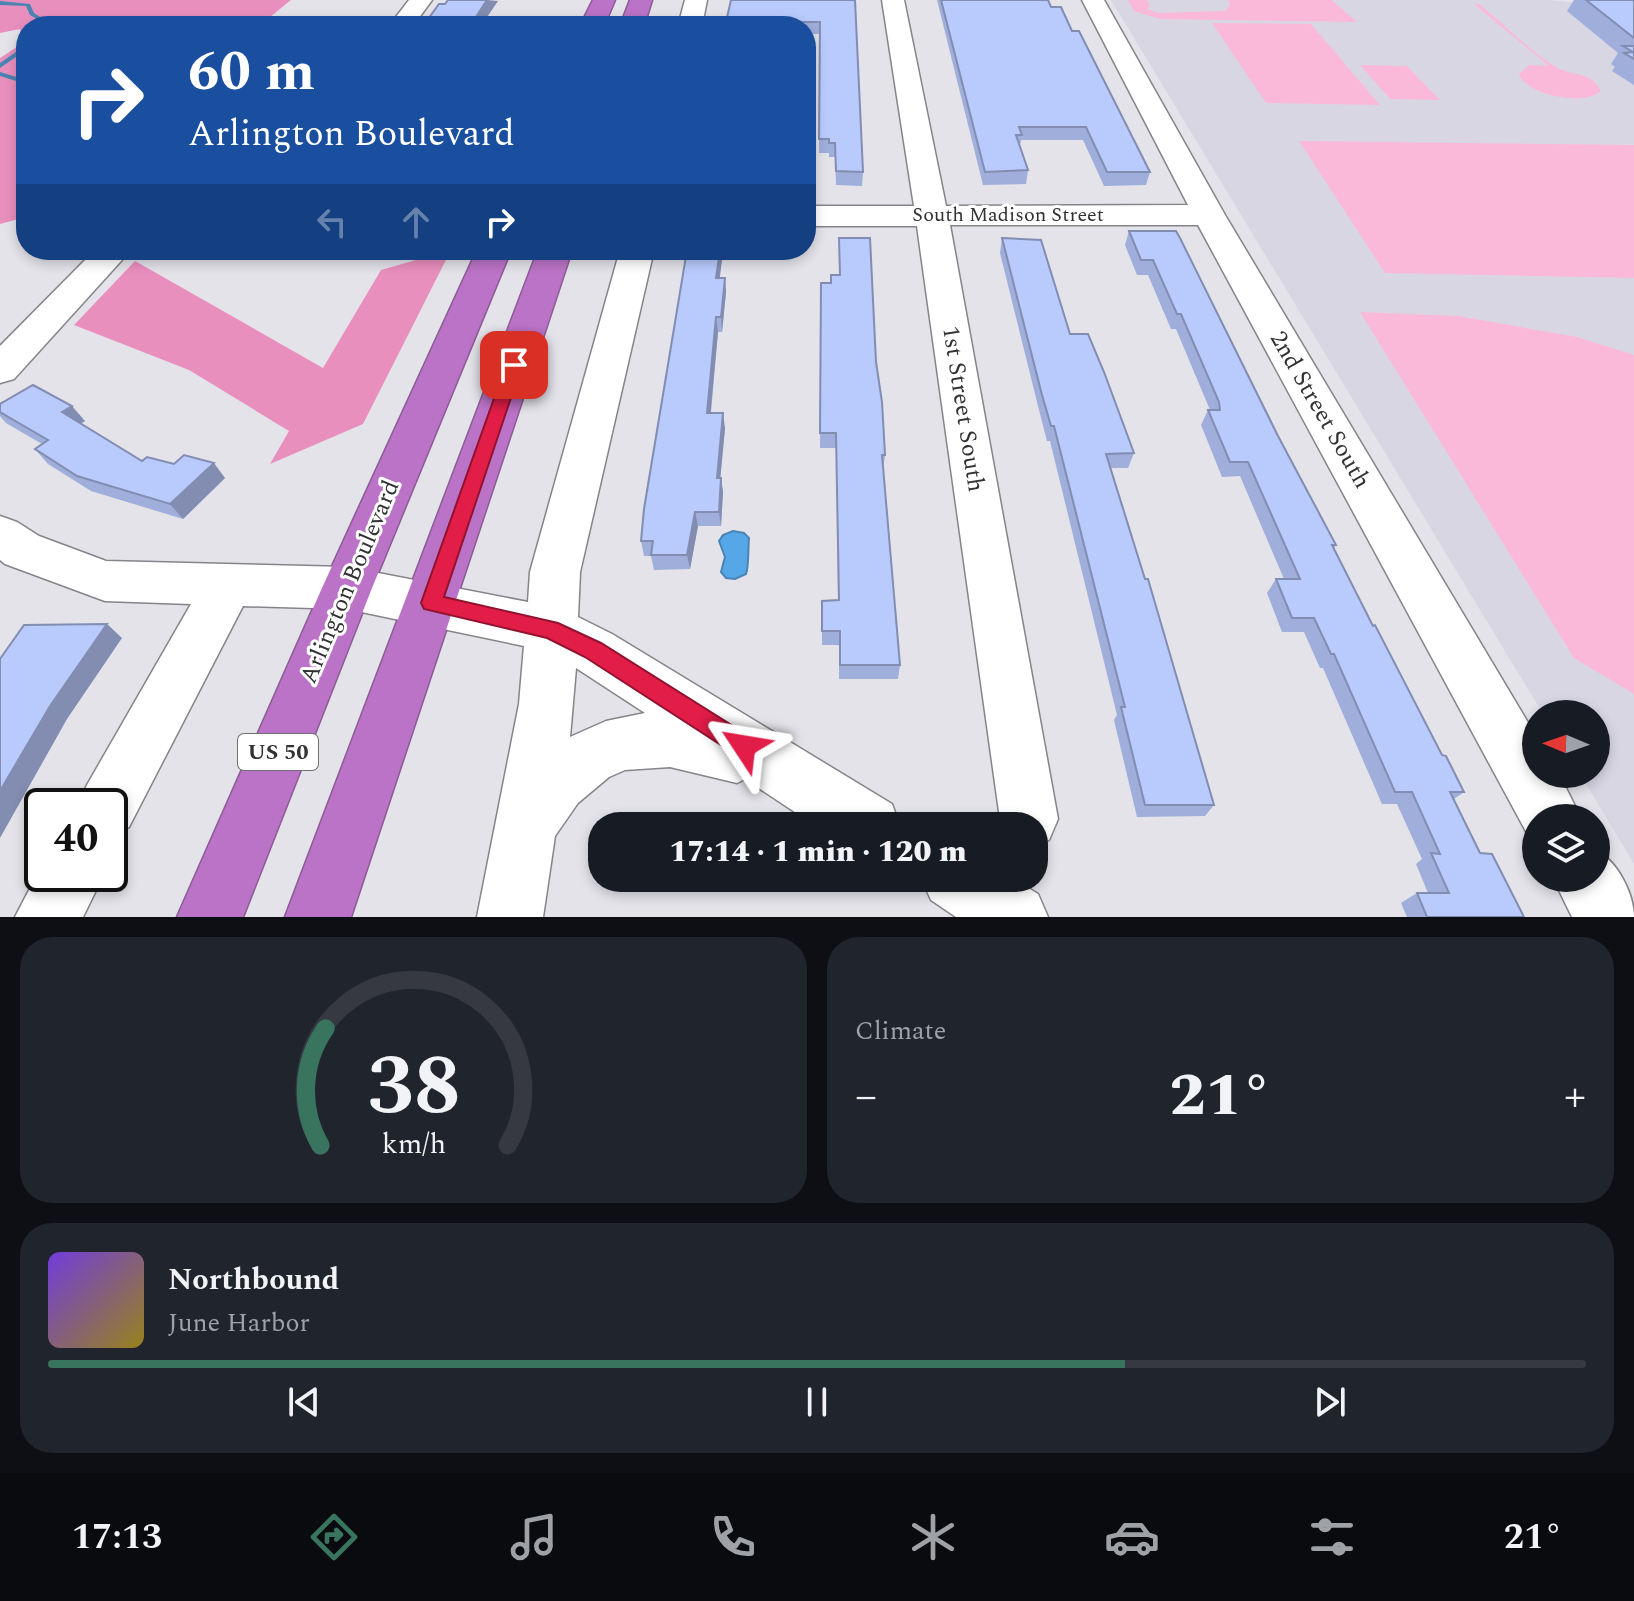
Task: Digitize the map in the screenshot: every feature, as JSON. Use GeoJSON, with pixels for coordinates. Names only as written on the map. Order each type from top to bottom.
{"type":"FeatureCollection","features":[{"type":"Feature","properties":{"kind":"highway","name":"Arlington Boulevard"},"geometry":{"type":"LineString","coordinates":[[210,917],[347,588],[490,260]]}},
{"type":"Feature","properties":{"kind":"highway"},"geometry":{"type":"LineString","coordinates":[[318,917],[551,260]]}},
{"type":"Feature","properties":{"kind":"street"},"geometry":{"type":"LineString","coordinates":[[409,16],[421,0]]}},
{"type":"Feature","properties":{"kind":"street","name":"1st Street South"},"geometry":{"type":"LineString","coordinates":[[893,0],[932,215],[1027,812]]}},
{"type":"Feature","properties":{"kind":"street","name":"2nd Street South"},"geometry":{"type":"LineString","coordinates":[[1093,0],[1209,215],[1543,804]]}},
{"type":"Feature","properties":{"kind":"street","name":"South Madison Street"},"geometry":{"type":"LineString","coordinates":[[816,216],[1209,215]]}},
{"type":"Feature","properties":{"kind":"street"},"geometry":{"type":"LineString","coordinates":[[0,370],[104,260]]}},
{"type":"Feature","properties":{"kind":"street"},"geometry":{"type":"LineString","coordinates":[[510,917],[547,704],[555,572],[634,260]]}},
{"type":"Feature","properties":{"kind":"street"},"geometry":{"type":"LineString","coordinates":[[0,535],[22,550],[105,581],[347,588],[551,629],[593,650],[848,812]]}},
{"type":"Feature","properties":{"kind":"street"},"geometry":{"type":"LineString","coordinates":[[118,788],[229,584]]}},
{"type":"Feature","properties":{"kind":"street"},"geometry":{"type":"LineString","coordinates":[[526,827],[556,781],[579,762],[604,749],[642,741],[672,740],[769,762]]}},
{"type":"Feature","properties":{"kind":"street"},"geometry":{"type":"LineString","coordinates":[[48,917],[62,892]]}},
{"type":"Feature","properties":{"kind":"street"},"geometry":{"type":"LineString","coordinates":[[975,892],[1015,917]]}},
{"type":"Feature","properties":{"kind":"street"},"geometry":{"type":"LineString","coordinates":[[1593,892],[1607,917]]}},
{"type":"Feature","properties":{"kind":"shaded area"},"geometry":{"type":"Polygon","coordinates":[[[0,0],[291,0],[271,16],[16,16],[16,30],[0,33],[0,0]]]}},
{"type":"Feature","properties":{"kind":"shaded area"},"geometry":{"type":"Polygon","coordinates":[[[1111,0],[1550,0],[1634,9],[1634,864],[1610,824],[1610,804],[1598,804],[1588,788],[1610,788],[1610,700],[1535,700],[1111,0]]]}},
{"type":"Feature","properties":{"kind":"shaded area"},"geometry":{"type":"Polygon","coordinates":[[[1128,0],[1147,0],[1150,6],[1147,9],[1158,13],[1225,11],[1230,4],[1228,0],[1332,0],[1357,22],[1160,19],[1134,11],[1128,0]]]}},
{"type":"Feature","properties":{"kind":"shaded area"},"geometry":{"type":"Polygon","coordinates":[[[1474,4],[1479,4],[1549,62],[1564,71],[1588,77],[1601,91],[1593,96],[1570,98],[1532,88],[1519,74],[1529,65],[1549,66],[1474,4]]]}},
{"type":"Feature","properties":{"kind":"shaded area"},"geometry":{"type":"Polygon","coordinates":[[[1212,23],[1311,24],[1380,105],[1266,103],[1212,23]]]}},
{"type":"Feature","properties":{"kind":"shaded area"},"geometry":{"type":"Polygon","coordinates":[[[16,48],[16,220],[0,224],[0,58],[16,48]]]}},
{"type":"Feature","properties":{"kind":"shaded area"},"geometry":{"type":"Polygon","coordinates":[[[1360,65],[1407,66],[1440,100],[1390,99],[1360,65]]]}},
{"type":"Feature","properties":{"kind":"shaded area"},"geometry":{"type":"Polygon","coordinates":[[[1299,141],[1634,145],[1634,278],[1385,273],[1299,141]]]}},
{"type":"Feature","properties":{"kind":"shaded area"},"geometry":{"type":"Polygon","coordinates":[[[416,260],[446,260],[363,424],[270,464],[289,431],[189,370],[74,325],[135,261],[323,368],[381,270],[416,260]]]}},
{"type":"Feature","properties":{"kind":"shaded area"},"geometry":{"type":"Polygon","coordinates":[[[1360,312],[1458,316],[1577,337],[1634,355],[1634,694],[1574,658],[1360,312]]]}},
{"type":"Feature","properties":{"kind":"water"},"geometry":{"type":"Polygon","coordinates":[[[733,531],[744,533],[749,538],[746,574],[735,579],[726,578],[721,572],[725,557],[719,541],[723,535],[733,531]]]}},
{"type":"Feature","properties":{"kind":"building"},"geometry":{"type":"Polygon","coordinates":[[[448,0],[487,0],[477,16],[430,16],[439,4],[445,4],[448,0]]]}},
{"type":"Feature","properties":{"kind":"building"},"geometry":{"type":"Polygon","coordinates":[[[731,0],[855,0],[863,172],[836,171],[835,143],[829,143],[829,139],[819,139],[820,22],[816,22],[816,16],[727,16],[731,0]]]}},
{"type":"Feature","properties":{"kind":"building"},"geometry":{"type":"Polygon","coordinates":[[[941,0],[1048,0],[1051,7],[1061,7],[1072,31],[1079,31],[1150,172],[1107,172],[1086,127],[1019,127],[1022,135],[1016,135],[1028,170],[985,172],[941,0]]]}},
{"type":"Feature","properties":{"kind":"building"},"geometry":{"type":"Polygon","coordinates":[[[1586,0],[1634,0],[1634,38],[1586,0]]]}},
{"type":"Feature","properties":{"kind":"building"},"geometry":{"type":"Polygon","coordinates":[[[1623,46],[1634,46],[1634,59],[1624,53],[1633,52],[1623,46]]]}},
{"type":"Feature","properties":{"kind":"building"},"geometry":{"type":"Polygon","coordinates":[[[1129,231],[1176,231],[1336,545],[1332,545],[1373,626],[1464,792],[1450,792],[1480,853],[1492,854],[1524,917],[1427,917],[1417,893],[1449,893],[1431,853],[1440,854],[1412,792],[1395,792],[1334,654],[1331,654],[1314,618],[1292,618],[1276,579],[1300,579],[1248,462],[1230,462],[1208,410],[1220,410],[1219,402],[1181,314],[1177,314],[1153,260],[1141,260],[1129,231]]]}},
{"type":"Feature","properties":{"kind":"building"},"geometry":{"type":"Polygon","coordinates":[[[839,238],[870,238],[876,362],[885,455],[882,455],[900,665],[840,665],[840,631],[822,631],[822,601],[839,600],[836,433],[820,433],[821,283],[831,283],[831,275],[840,275],[839,238]]]}},
{"type":"Feature","properties":{"kind":"building"},"geometry":{"type":"Polygon","coordinates":[[[1002,238],[1041,240],[1070,334],[1088,334],[1104,372],[1134,453],[1106,454],[1145,579],[1148,579],[1214,805],[1145,805],[1121,707],[1125,707],[1054,426],[1051,426],[1042,395],[1002,238]]]}},
{"type":"Feature","properties":{"kind":"building"},"geometry":{"type":"Polygon","coordinates":[[[685,260],[719,260],[716,278],[725,278],[721,317],[716,317],[707,413],[723,413],[717,478],[721,478],[719,512],[695,512],[687,555],[651,555],[653,541],[641,541],[685,260]]]}},
{"type":"Feature","properties":{"kind":"building"},"geometry":{"type":"Polygon","coordinates":[[[33,385],[72,406],[62,412],[142,461],[147,457],[174,464],[184,455],[214,463],[170,504],[77,476],[35,449],[48,440],[0,412],[0,404],[33,385]]]}},
{"type":"Feature","properties":{"kind":"building"},"geometry":{"type":"Polygon","coordinates":[[[107,624],[50,706],[0,791],[0,659],[24,625],[107,624]]]}},
{"type":"Feature","properties":{"kind":"waterway"},"geometry":{"type":"LineString","coordinates":[[0,3],[28,5],[35,16]]}},
{"type":"Feature","properties":{"kind":"waterway"},"geometry":{"type":"LineString","coordinates":[[0,66],[16,54]]}},
{"type":"Feature","properties":{"kind":"waterway"},"geometry":{"type":"LineString","coordinates":[[0,74],[16,79]]}},
{"type":"Feature","properties":{"kind":"route"},"geometry":{"type":"LineString","coordinates":[[514,365],[431,603],[551,629],[593,650],[744,746]]}}]}
